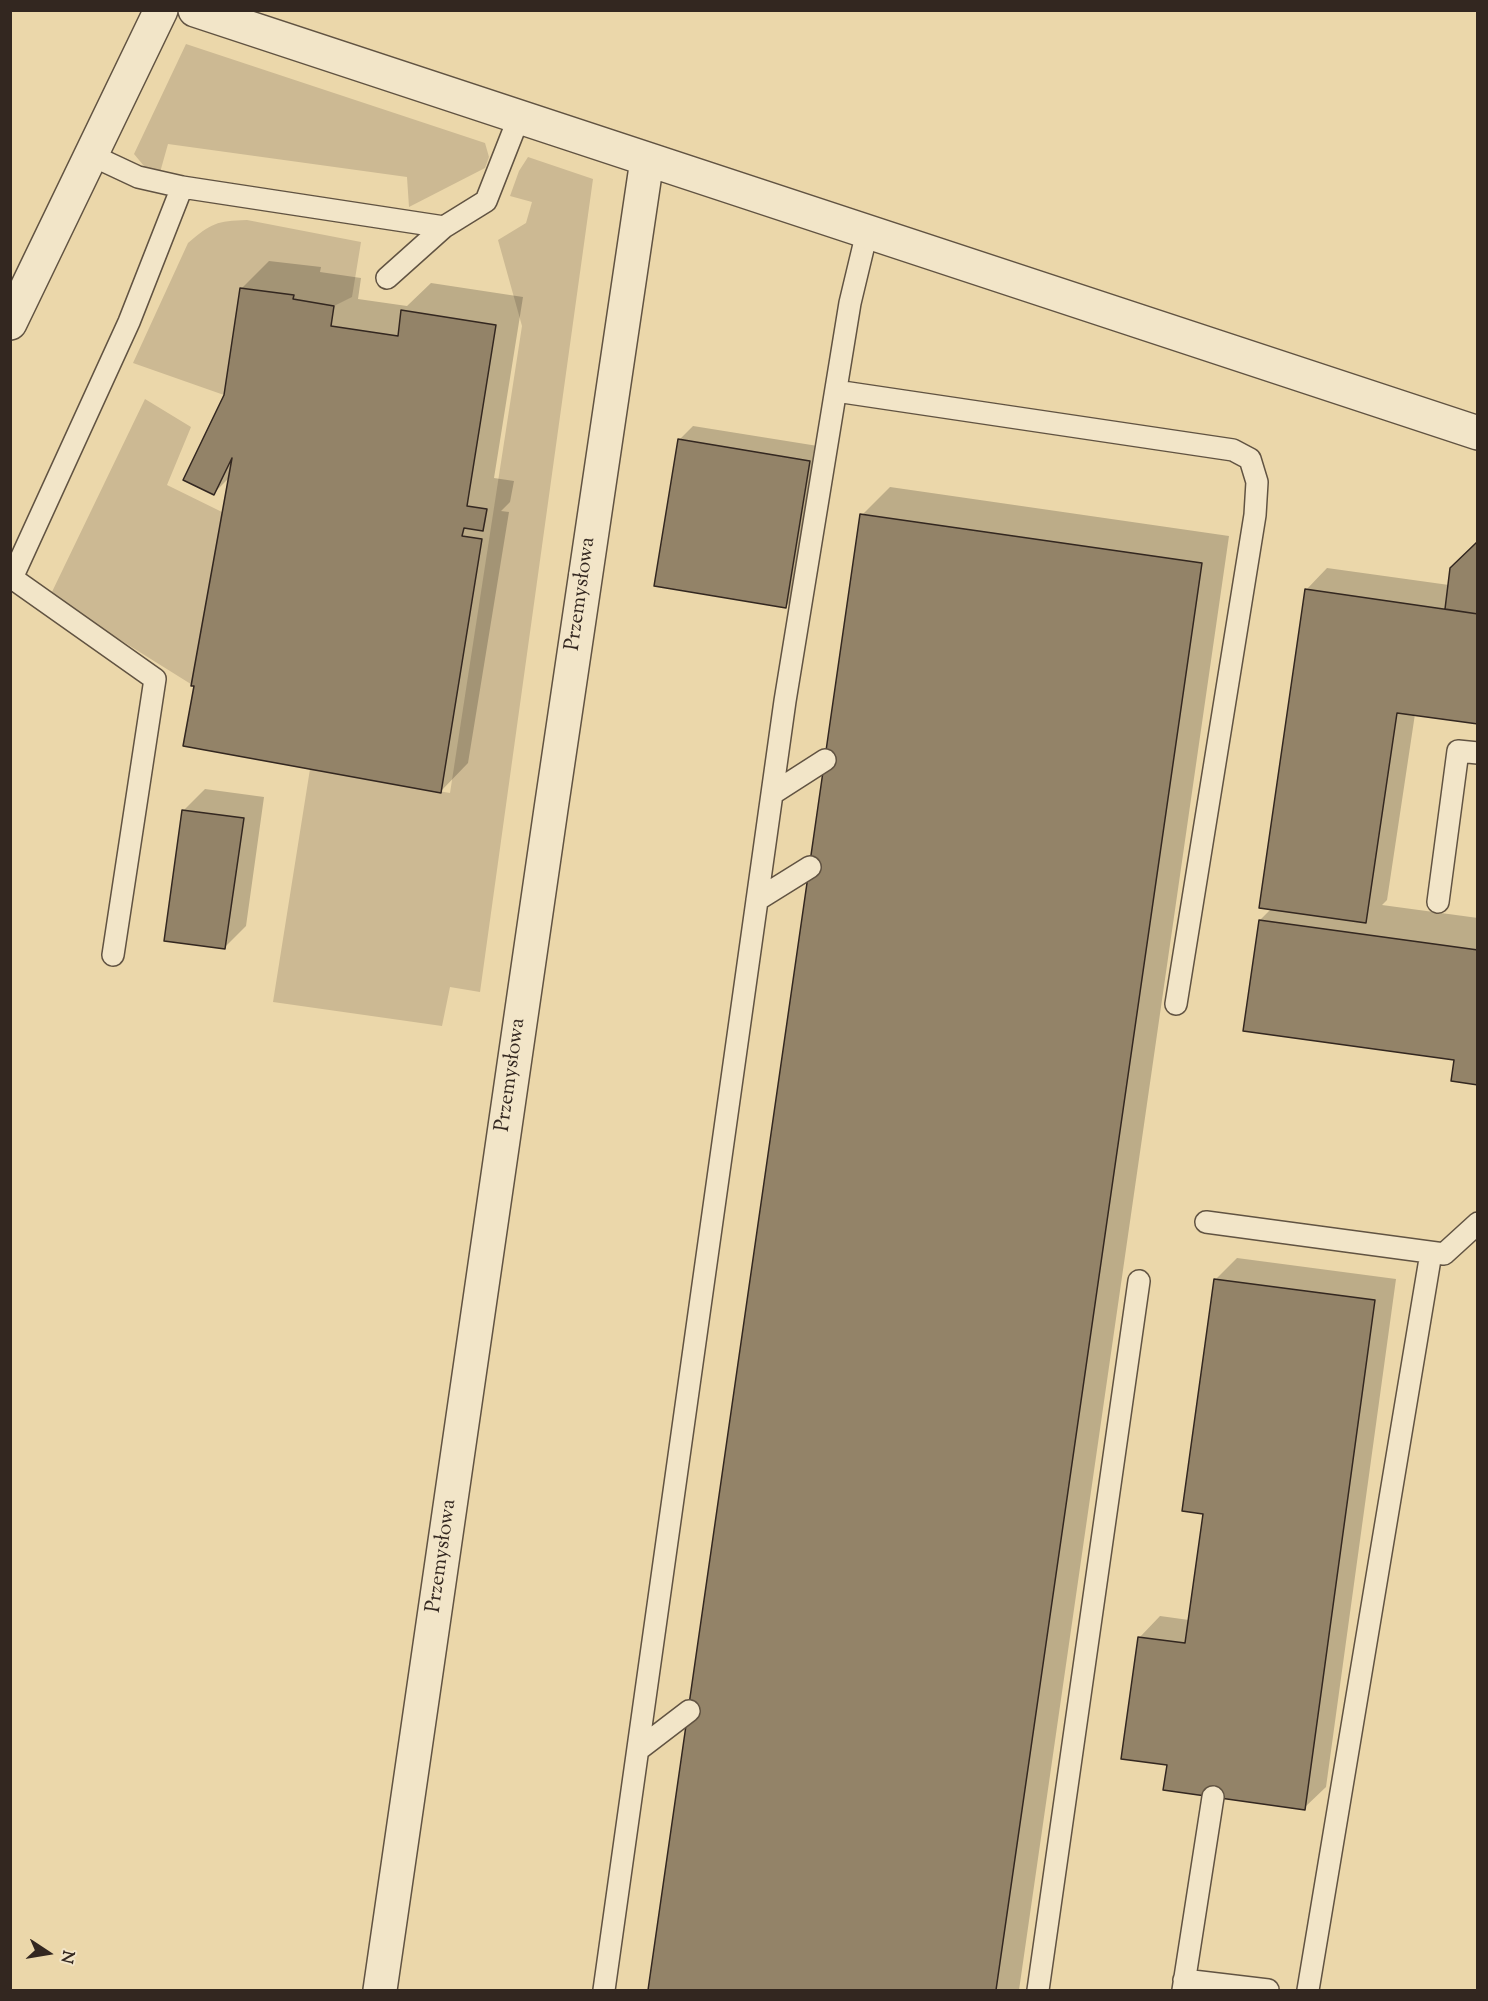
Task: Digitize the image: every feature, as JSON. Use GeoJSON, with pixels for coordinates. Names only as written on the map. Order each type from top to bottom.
{"type":"FeatureCollection","features":[{"type":"Feature","properties":{"kind":"street"},"geometry":{"type":"LineString","coordinates":[[10,324],[161,10]]}},
{"type":"Feature","properties":{"kind":"street"},"geometry":{"type":"LineString","coordinates":[[195,10],[1478,433]]}},
{"type":"Feature","properties":{"kind":"street","name":"Przemysłowa"},"geometry":{"type":"LineString","coordinates":[[380,1990],[547,832],[647,160]]}},
{"type":"Feature","properties":{"kind":"lane"},"geometry":{"type":"LineString","coordinates":[[387,278],[444,227],[486,201],[519,117]]}},
{"type":"Feature","properties":{"kind":"lane"},"geometry":{"type":"LineString","coordinates":[[91,155],[138,177],[182,188],[444,227]]}},
{"type":"Feature","properties":{"kind":"lane"},"geometry":{"type":"LineString","coordinates":[[113,955],[155,679],[12,578],[129,322],[182,188]]}},
{"type":"Feature","properties":{"kind":"lane"},"geometry":{"type":"LineString","coordinates":[[604,1990],[785,700],[850,303],[867,232]]}},
{"type":"Feature","properties":{"kind":"lane"},"geometry":{"type":"LineString","coordinates":[[836,391],[1233,450],[1250,459],[1257,482],[1255,515],[1176,1004]]}},
{"type":"Feature","properties":{"kind":"lane"},"geometry":{"type":"LineString","coordinates":[[1438,902],[1458,751],[1478,753]]}},
{"type":"Feature","properties":{"kind":"lane"},"geometry":{"type":"LineString","coordinates":[[772,794],[825,760]]}},
{"type":"Feature","properties":{"kind":"lane"},"geometry":{"type":"LineString","coordinates":[[757,900],[810,867]]}},
{"type":"Feature","properties":{"kind":"lane"},"geometry":{"type":"LineString","coordinates":[[1206,1222],[1444,1254],[1478,1222]]}},
{"type":"Feature","properties":{"kind":"lane"},"geometry":{"type":"LineString","coordinates":[[1308,1990],[1431,1252]]}},
{"type":"Feature","properties":{"kind":"lane"},"geometry":{"type":"LineString","coordinates":[[1038,1990],[1139,1281]]}},
{"type":"Feature","properties":{"kind":"lane"},"geometry":{"type":"LineString","coordinates":[[638,1750],[688,1711]]}},
{"type":"Feature","properties":{"kind":"lane"},"geometry":{"type":"LineString","coordinates":[[1213,1797],[1184,1985],[1268,1990]]}},
{"type":"Feature","properties":{"kind":"shaded area"},"geometry":{"type":"Polygon","coordinates":[[[186,44],[485,143],[489,157],[485,168],[409,207],[407,177],[168,144],[159,176],[144,166],[134,154],[186,44]]]}},
{"type":"Feature","properties":{"kind":"shaded area"},"geometry":{"type":"Polygon","coordinates":[[[528,157],[593,179],[480,992],[450,987],[442,1026],[273,1002],[310,769],[450,793],[522,326],[498,240],[526,223],[532,202],[510,196],[519,171],[528,157]]]}},
{"type":"Feature","properties":{"kind":"shaded area"},"geometry":{"type":"Polygon","coordinates":[[[247,220],[361,242],[352,297],[334,306],[293,299],[294,295],[240,288],[224,395],[133,363],[188,243],[215,224],[247,220]]]}},
{"type":"Feature","properties":{"kind":"shaded area"},"geometry":{"type":"Polygon","coordinates":[[[145,399],[191,427],[167,485],[222,512],[194,686],[50,596],[145,399]]]}},
{"type":"Feature","properties":{"kind":"building"},"geometry":{"type":"Polygon","coordinates":[[[240,288],[294,295],[293,299],[334,306],[331,326],[398,336],[401,310],[496,325],[467,506],[487,509],[483,531],[464,528],[462,536],[482,539],[441,793],[183,746],[194,686],[191,686],[232,458],[214,495],[183,480],[224,395],[240,288]]]}},
{"type":"Feature","properties":{"kind":"building"},"geometry":{"type":"Polygon","coordinates":[[[678,439],[810,461],[786,608],[654,586],[678,439]]]}},
{"type":"Feature","properties":{"kind":"building"},"geometry":{"type":"Polygon","coordinates":[[[860,514],[1202,563],[996,1990],[648,1990],[860,514]]]}},
{"type":"Feature","properties":{"kind":"building"},"geometry":{"type":"Polygon","coordinates":[[[1477,542],[1478,614],[1445,609],[1450,568],[1477,542]]]}},
{"type":"Feature","properties":{"kind":"building"},"geometry":{"type":"Polygon","coordinates":[[[1305,589],[1478,614],[1478,724],[1397,713],[1366,923],[1259,908],[1305,589]]]}},
{"type":"Feature","properties":{"kind":"building"},"geometry":{"type":"Polygon","coordinates":[[[182,810],[244,818],[225,949],[164,941],[182,810]]]}},
{"type":"Feature","properties":{"kind":"building"},"geometry":{"type":"Polygon","coordinates":[[[1259,920],[1478,950],[1478,1085],[1451,1081],[1454,1060],[1243,1031],[1259,920]]]}},
{"type":"Feature","properties":{"kind":"building"},"geometry":{"type":"Polygon","coordinates":[[[1214,1279],[1375,1300],[1305,1810],[1163,1790],[1167,1765],[1121,1759],[1138,1637],[1185,1643],[1203,1514],[1182,1511],[1214,1279]]]}}]}
